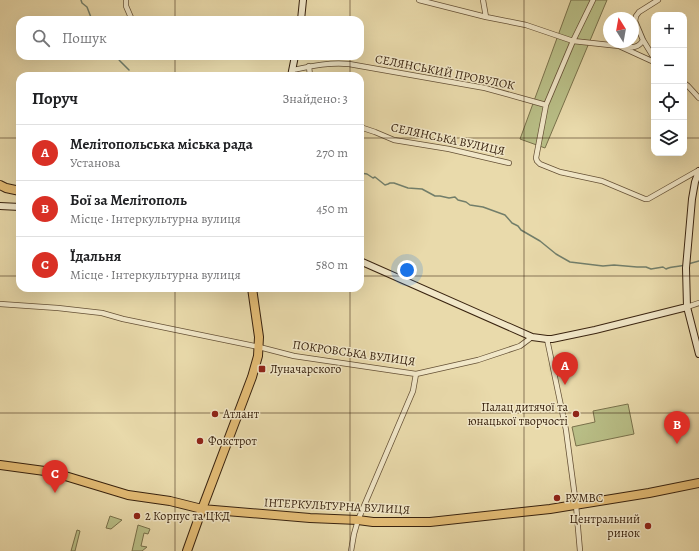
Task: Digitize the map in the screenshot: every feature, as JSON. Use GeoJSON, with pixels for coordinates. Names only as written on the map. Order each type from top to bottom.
{"type":"FeatureCollection","features":[{"type":"Feature","properties":{"kind":"highway"},"geometry":{"type":"LineString","coordinates":[[0,185],[16,190]]}},
{"type":"Feature","properties":{"kind":"highway"},"geometry":{"type":"LineString","coordinates":[[187,551],[252,377],[258,356],[259,337],[253,292]]}},
{"type":"Feature","properties":{"kind":"highway","name":"ІНТЕРКУЛЬТУРНА ВУЛИЦЯ"},"geometry":{"type":"LineString","coordinates":[[0,465],[52,472],[128,495],[170,501],[202,509],[373,522],[430,522],[550,509],[649,493],[699,483]]}},
{"type":"Feature","properties":{"kind":"main road"},"geometry":{"type":"LineString","coordinates":[[301,16],[303,0]]}},
{"type":"Feature","properties":{"kind":"main road"},"geometry":{"type":"LineString","coordinates":[[292,72],[294,60]]}},
{"type":"Feature","properties":{"kind":"main road"},"geometry":{"type":"LineString","coordinates":[[699,170],[692,199],[686,268],[687,307],[699,354]]}},
{"type":"Feature","properties":{"kind":"main road"},"geometry":{"type":"LineString","coordinates":[[0,206],[16,207]]}},
{"type":"Feature","properties":{"kind":"main road"},"geometry":{"type":"LineString","coordinates":[[364,263],[532,337],[546,339],[595,330],[687,307]]}},
{"type":"Feature","properties":{"kind":"street"},"geometry":{"type":"LineString","coordinates":[[126,0],[126,6],[130,16]]}},
{"type":"Feature","properties":{"kind":"street"},"geometry":{"type":"LineString","coordinates":[[419,0],[486,17],[526,25],[573,41],[603,44]]}},
{"type":"Feature","properties":{"kind":"street"},"geometry":{"type":"LineString","coordinates":[[483,0],[486,17]]}},
{"type":"Feature","properties":{"kind":"street"},"geometry":{"type":"LineString","coordinates":[[593,0],[573,41],[546,105],[536,158],[537,161],[540,164],[560,172],[602,181],[645,199],[648,199],[699,170]]}},
{"type":"Feature","properties":{"kind":"street"},"geometry":{"type":"LineString","coordinates":[[651,53],[643,40],[635,21],[639,12],[658,0]]}},
{"type":"Feature","properties":{"kind":"street"},"geometry":{"type":"LineString","coordinates":[[639,44],[643,40]]}},
{"type":"Feature","properties":{"kind":"street"},"geometry":{"type":"LineString","coordinates":[[623,48],[651,61]]}},
{"type":"Feature","properties":{"kind":"street","name":"СЕЛЯНСЬКИЙ ПРОВУЛОК"},"geometry":{"type":"LineString","coordinates":[[294,72],[309,66],[338,63],[349,64],[485,88],[546,105]]}},
{"type":"Feature","properties":{"kind":"street"},"geometry":{"type":"LineString","coordinates":[[309,66],[310,72]]}},
{"type":"Feature","properties":{"kind":"street"},"geometry":{"type":"LineString","coordinates":[[685,84],[699,98]]}},
{"type":"Feature","properties":{"kind":"street","name":"СЕЛЯНСЬКА ВУЛИЦЯ"},"geometry":{"type":"LineString","coordinates":[[364,128],[394,140],[449,149],[509,163]]}},
{"type":"Feature","properties":{"kind":"street"},"geometry":{"type":"LineString","coordinates":[[687,307],[699,303]]}},
{"type":"Feature","properties":{"kind":"street","name":"ПОКРОВСЬКА ВУЛИЦЯ"},"geometry":{"type":"LineString","coordinates":[[0,304],[102,313],[123,319],[259,347],[294,356],[416,374],[490,356],[520,346],[532,337]]}},
{"type":"Feature","properties":{"kind":"street"},"geometry":{"type":"LineString","coordinates":[[546,339],[566,430],[576,505],[580,551]]}},
{"type":"Feature","properties":{"kind":"street"},"geometry":{"type":"LineString","coordinates":[[351,551],[358,520],[413,391],[416,374]]}},
{"type":"Feature","properties":{"kind":"green space"},"geometry":{"type":"Polygon","coordinates":[[[571,0],[607,0],[545,148],[520,139],[571,0]]]}},
{"type":"Feature","properties":{"kind":"green space"},"geometry":{"type":"Polygon","coordinates":[[[628,404],[634,434],[576,446],[572,427],[595,422],[593,411],[628,404]]]}},
{"type":"Feature","properties":{"kind":"green space"},"geometry":{"type":"Polygon","coordinates":[[[110,516],[122,520],[111,529],[106,528],[110,516]]]}},
{"type":"Feature","properties":{"kind":"green space"},"geometry":{"type":"Polygon","coordinates":[[[138,525],[150,529],[148,534],[144,533],[141,546],[147,547],[142,551],[132,551],[138,525]]]}},
{"type":"Feature","properties":{"kind":"green space"},"geometry":{"type":"Polygon","coordinates":[[[77,530],[80,531],[75,551],[71,551],[77,530]]]}},
{"type":"Feature","properties":{"kind":"waterway"},"geometry":{"type":"LineString","coordinates":[[81,0],[87,7],[90,16]]}},
{"type":"Feature","properties":{"kind":"waterway"},"geometry":{"type":"LineString","coordinates":[[119,60],[129,70]]}},
{"type":"Feature","properties":{"kind":"waterway"},"geometry":{"type":"LineString","coordinates":[[364,174],[373,178],[375,177],[385,185],[394,183],[408,188],[422,189],[435,196],[449,198],[455,197],[458,200],[466,202],[470,205],[483,207],[505,215],[521,230],[570,262],[603,266],[614,265],[646,267],[651,269],[663,267],[666,269],[685,265]]}},
{"type":"Feature","properties":{"kind":"waterway"},"geometry":{"type":"LineString","coordinates":[[688,264],[699,261]]}},
{"type":"Feature","properties":{"kind":"place","name":"Луначарского"},"geometry":{"type":"Point","coordinates":[262,369]}},
{"type":"Feature","properties":{"kind":"place","name":"Мелітопольська міська рада"},"geometry":{"type":"Point","coordinates":[565,385]}},
{"type":"Feature","properties":{"kind":"place","name":"Атлант"},"geometry":{"type":"Point","coordinates":[215,414]}},
{"type":"Feature","properties":{"kind":"place","name":"Палац дитячої та юнацької творчості"},"geometry":{"type":"Point","coordinates":[576,414]}},
{"type":"Feature","properties":{"kind":"place","name":"Фокстрот"},"geometry":{"type":"Point","coordinates":[200,441]}},
{"type":"Feature","properties":{"kind":"place","name":"Бої за Мелітополь"},"geometry":{"type":"Point","coordinates":[677,444]}},
{"type":"Feature","properties":{"kind":"place","name":"Їдальня"},"geometry":{"type":"Point","coordinates":[55,493]}},
{"type":"Feature","properties":{"kind":"place","name":"РУМВC"},"geometry":{"type":"Point","coordinates":[557,498]}},
{"type":"Feature","properties":{"kind":"place","name":"2 Корпус та ЦКД"},"geometry":{"type":"Point","coordinates":[137,516]}},
{"type":"Feature","properties":{"kind":"place","name":"Центральний ринок"},"geometry":{"type":"Point","coordinates":[648,526]}}]}
